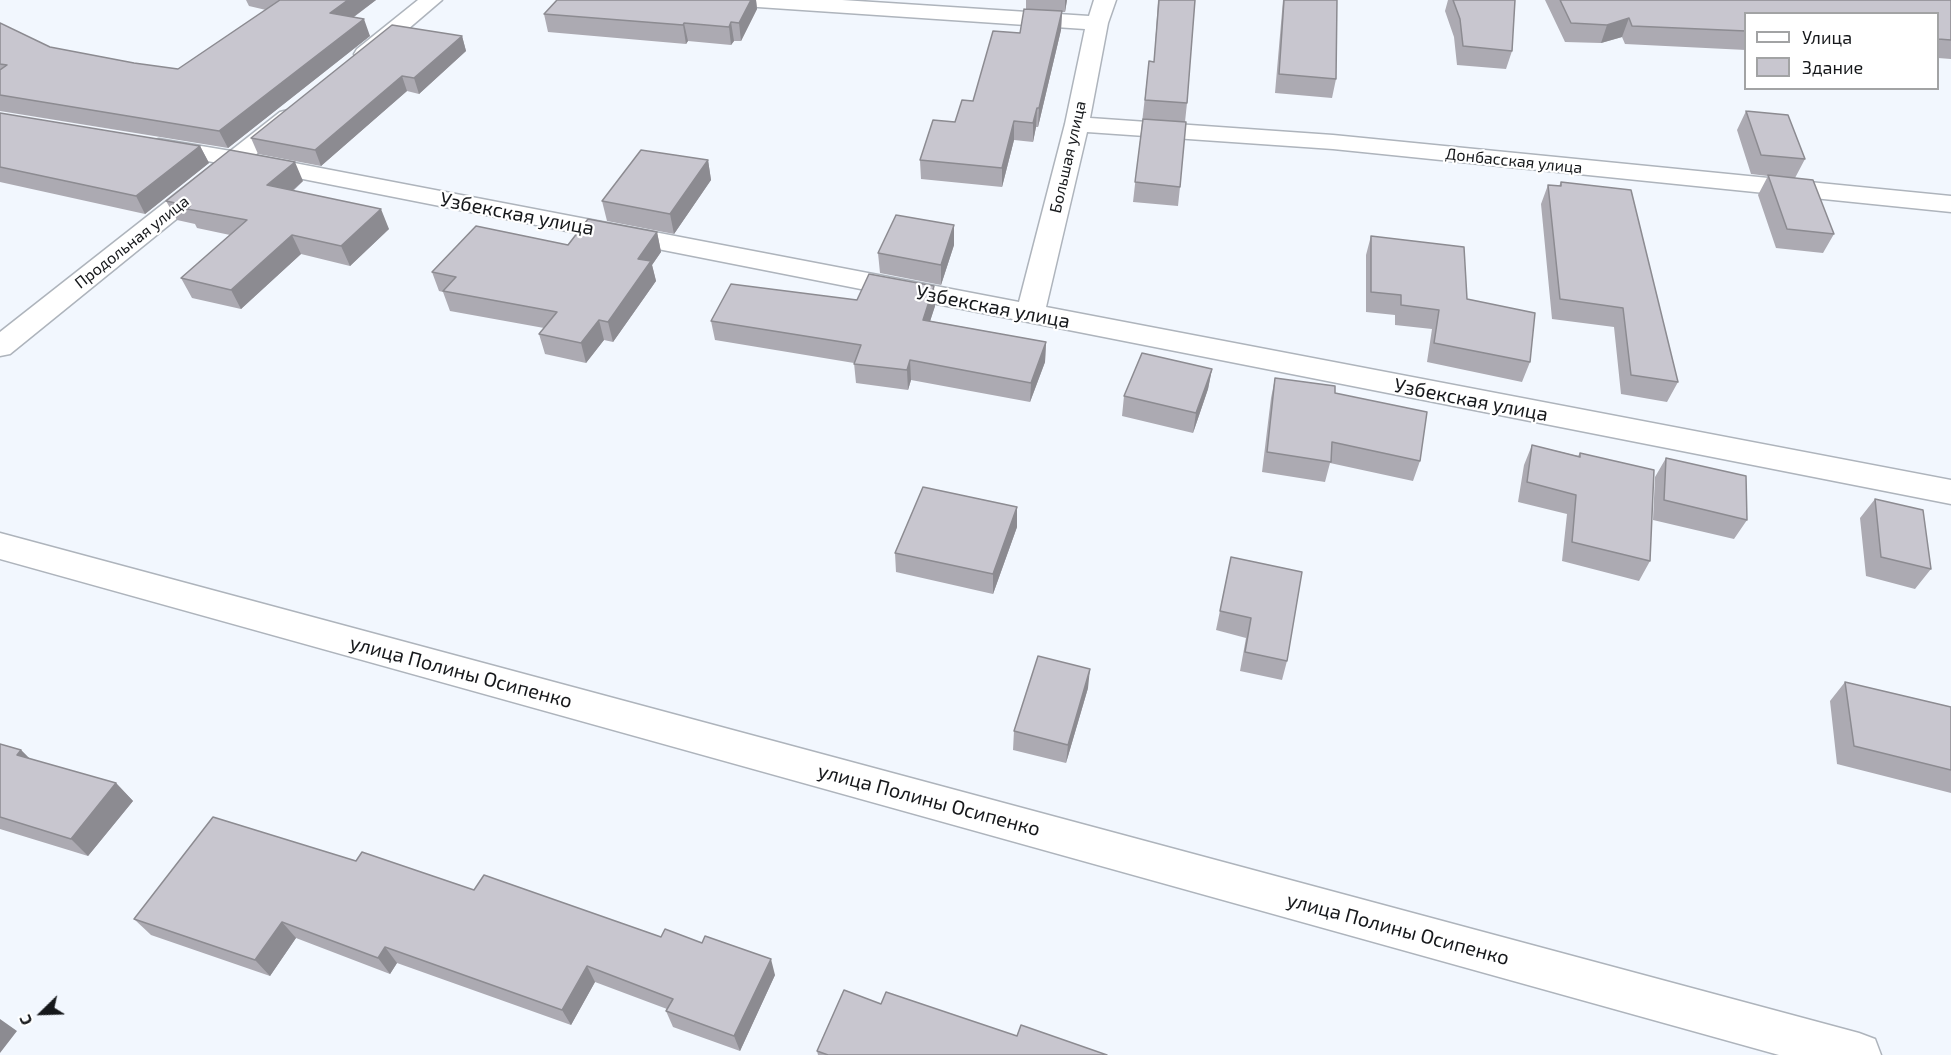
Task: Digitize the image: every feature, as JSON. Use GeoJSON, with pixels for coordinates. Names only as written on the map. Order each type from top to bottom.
{"type":"FeatureCollection","features":[{"type":"Feature","properties":{"kind":"street"},"geometry":{"type":"LineString","coordinates":[[348,68],[431,0]]}},
{"type":"Feature","properties":{"kind":"street"},"geometry":{"type":"LineString","coordinates":[[743,0],[1101,11]]}},
{"type":"Feature","properties":{"kind":"street","name":"Большая улица"},"geometry":{"type":"LineString","coordinates":[[1030,315],[1077,124],[1101,11]]}},
{"type":"Feature","properties":{"kind":"street","name":"Продольная улица"},"geometry":{"type":"LineString","coordinates":[[0,347],[302,106]]}},
{"type":"Feature","properties":{"kind":"street","name":"Донбасская улица"},"geometry":{"type":"LineString","coordinates":[[1077,124],[1333,142],[1951,204]]}},
{"type":"Feature","properties":{"kind":"street","name":"Узбекская улица"},"geometry":{"type":"LineString","coordinates":[[135,142],[237,159],[1030,315],[1951,492]]}},
{"type":"Feature","properties":{"kind":"street","name":"улица Полины Осипенко"},"geometry":{"type":"LineString","coordinates":[[0,546],[1859,1055]]}},
{"type":"Feature","properties":{"kind":"building"},"geometry":{"type":"Polygon","coordinates":[[[280,0],[348,0],[330,13],[364,19],[219,131],[0,95],[0,70],[7,65],[0,64],[0,23],[50,47],[178,69],[280,0]]]}},
{"type":"Feature","properties":{"kind":"building"},"geometry":{"type":"Polygon","coordinates":[[[557,0],[751,0],[739,23],[731,22],[729,27],[544,14],[557,0]]]}},
{"type":"Feature","properties":{"kind":"building"},"geometry":{"type":"Polygon","coordinates":[[[1159,0],[1195,0],[1187,103],[1145,100],[1149,61],[1154,62],[1159,0]]]}},
{"type":"Feature","properties":{"kind":"building"},"geometry":{"type":"Polygon","coordinates":[[[1284,0],[1337,0],[1336,79],[1279,74],[1284,0]]]}},
{"type":"Feature","properties":{"kind":"building"},"geometry":{"type":"Polygon","coordinates":[[[1453,0],[1515,0],[1512,51],[1463,46],[1460,19],[1453,0]]]}},
{"type":"Feature","properties":{"kind":"building"},"geometry":{"type":"Polygon","coordinates":[[[1560,0],[1951,0],[1951,40],[1939,39],[1939,12],[1744,12],[1744,31],[1632,26],[1629,18],[1607,25],[1571,23],[1560,0]]]}},
{"type":"Feature","properties":{"kind":"building"},"geometry":{"type":"Polygon","coordinates":[[[1024,9],[1062,11],[1039,108],[1037,108],[1033,123],[1014,121],[1002,168],[920,160],[933,120],[955,122],[962,100],[973,101],[993,31],[1020,33],[1024,9]]]}},
{"type":"Feature","properties":{"kind":"building"},"geometry":{"type":"Polygon","coordinates":[[[392,25],[462,36],[414,78],[402,76],[315,150],[251,138],[392,25]]]}},
{"type":"Feature","properties":{"kind":"building"},"geometry":{"type":"Polygon","coordinates":[[[1746,111],[1788,115],[1805,159],[1761,155],[1746,111]]]}},
{"type":"Feature","properties":{"kind":"building"},"geometry":{"type":"Polygon","coordinates":[[[0,113],[200,146],[136,196],[0,167],[0,113]]]}},
{"type":"Feature","properties":{"kind":"building"},"geometry":{"type":"Polygon","coordinates":[[[1143,119],[1186,122],[1180,187],[1135,182],[1143,119]]]}},
{"type":"Feature","properties":{"kind":"building"},"geometry":{"type":"Polygon","coordinates":[[[230,150],[295,162],[267,185],[381,209],[341,246],[292,235],[231,290],[181,278],[247,220],[187,209],[190,206],[166,201],[230,150]]]}},
{"type":"Feature","properties":{"kind":"building"},"geometry":{"type":"Polygon","coordinates":[[[641,150],[708,160],[670,214],[602,201],[641,150]]]}},
{"type":"Feature","properties":{"kind":"building"},"geometry":{"type":"Polygon","coordinates":[[[1768,175],[1813,180],[1834,234],[1787,229],[1768,175]]]}},
{"type":"Feature","properties":{"kind":"building"},"geometry":{"type":"Polygon","coordinates":[[[1561,182],[1631,190],[1678,382],[1631,375],[1623,308],[1560,299],[1548,185],[1561,186],[1561,182]]]}},
{"type":"Feature","properties":{"kind":"building"},"geometry":{"type":"Polygon","coordinates":[[[896,215],[954,225],[941,265],[878,253],[896,215]]]}},
{"type":"Feature","properties":{"kind":"building"},"geometry":{"type":"Polygon","coordinates":[[[588,219],[657,232],[638,259],[651,261],[608,322],[599,320],[581,343],[539,334],[557,312],[443,291],[456,277],[432,272],[476,226],[568,245],[588,219]]]}},
{"type":"Feature","properties":{"kind":"building"},"geometry":{"type":"Polygon","coordinates":[[[1371,236],[1464,247],[1467,299],[1535,313],[1530,362],[1434,343],[1439,310],[1401,305],[1401,295],[1371,292],[1371,236]]]}},
{"type":"Feature","properties":{"kind":"building"},"geometry":{"type":"Polygon","coordinates":[[[869,274],[934,286],[923,320],[1046,342],[1031,383],[910,360],[907,370],[854,364],[861,345],[711,321],[731,284],[857,300],[869,274]]]}},
{"type":"Feature","properties":{"kind":"building"},"geometry":{"type":"Polygon","coordinates":[[[1142,353],[1212,369],[1196,413],[1124,396],[1142,353]]]}},
{"type":"Feature","properties":{"kind":"building"},"geometry":{"type":"Polygon","coordinates":[[[1275,378],[1335,386],[1335,393],[1427,412],[1420,461],[1332,442],[1331,462],[1267,452],[1275,378]]]}},
{"type":"Feature","properties":{"kind":"building"},"geometry":{"type":"Polygon","coordinates":[[[1532,445],[1580,457],[1580,453],[1654,470],[1650,561],[1572,542],[1576,495],[1527,482],[1532,445]]]}},
{"type":"Feature","properties":{"kind":"building"},"geometry":{"type":"Polygon","coordinates":[[[1666,458],[1746,476],[1747,520],[1664,500],[1666,458]]]}},
{"type":"Feature","properties":{"kind":"building"},"geometry":{"type":"Polygon","coordinates":[[[923,487],[1017,507],[993,574],[895,553],[923,487]]]}},
{"type":"Feature","properties":{"kind":"building"},"geometry":{"type":"Polygon","coordinates":[[[1875,499],[1923,510],[1931,569],[1881,557],[1875,499]]]}},
{"type":"Feature","properties":{"kind":"building"},"geometry":{"type":"Polygon","coordinates":[[[1231,557],[1302,572],[1287,661],[1245,652],[1251,618],[1220,611],[1231,557]]]}},
{"type":"Feature","properties":{"kind":"building"},"geometry":{"type":"Polygon","coordinates":[[[1038,656],[1090,669],[1068,745],[1014,731],[1038,656]]]}},
{"type":"Feature","properties":{"kind":"building"},"geometry":{"type":"Polygon","coordinates":[[[1845,682],[1951,707],[1951,770],[1854,746],[1845,682]]]}},
{"type":"Feature","properties":{"kind":"building"},"geometry":{"type":"Polygon","coordinates":[[[0,744],[21,750],[17,755],[116,783],[71,839],[0,817],[0,744]]]}},
{"type":"Feature","properties":{"kind":"building"},"geometry":{"type":"Polygon","coordinates":[[[213,817],[356,861],[362,852],[474,890],[484,875],[661,937],[665,929],[702,943],[705,936],[771,959],[734,1036],[666,1011],[673,999],[587,966],[562,1010],[385,947],[378,958],[282,922],[255,960],[134,919],[213,817]]]}},
{"type":"Feature","properties":{"kind":"building"},"geometry":{"type":"Polygon","coordinates":[[[844,990],[881,1004],[886,992],[1017,1036],[1021,1025],[1107,1055],[828,1055],[817,1051],[844,990]]]}}]}
